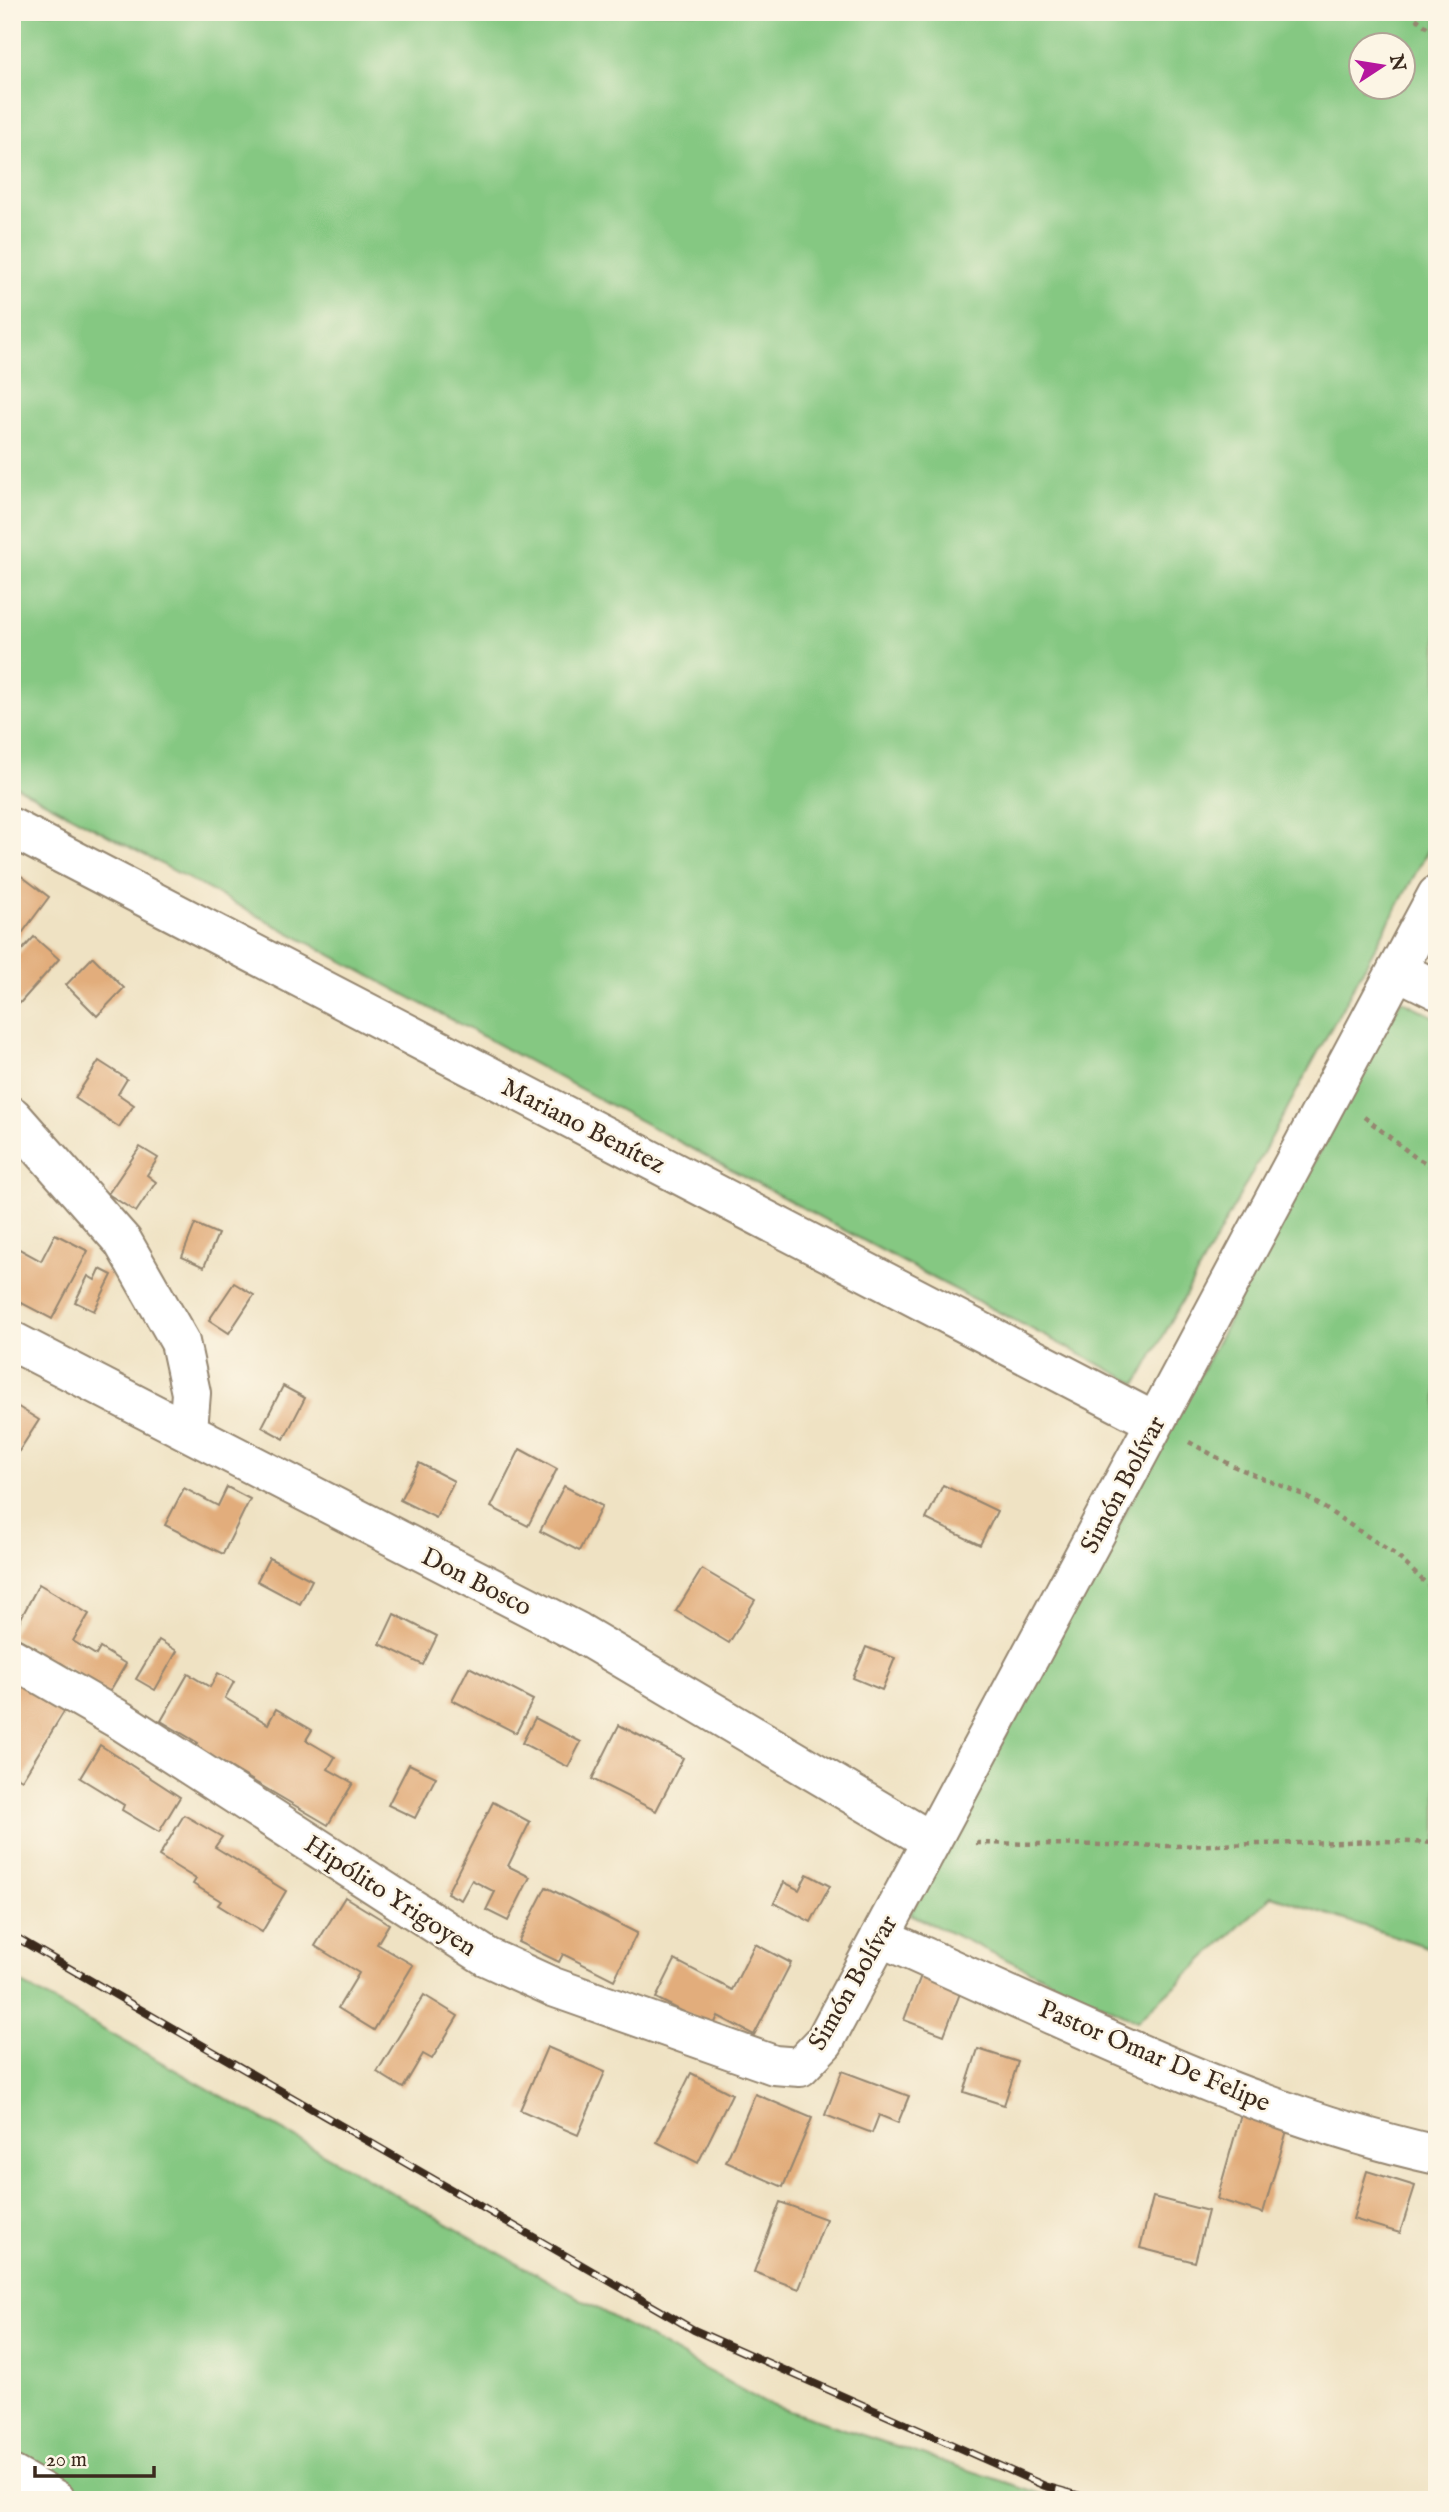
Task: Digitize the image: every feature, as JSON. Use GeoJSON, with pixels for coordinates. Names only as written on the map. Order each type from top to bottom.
{"type":"FeatureCollection","features":[{"type":"Feature","properties":{"kind":"street","name":"Mariano Benítez"},"geometry":{"type":"LineString","coordinates":[[12,828],[1155,1422]]}},
{"type":"Feature","properties":{"kind":"street","name":"Simón Bolívar"},"geometry":{"type":"LineString","coordinates":[[800,2067],[824,2042],[1437,895]]}},
{"type":"Feature","properties":{"kind":"street"},"geometry":{"type":"LineString","coordinates":[[1397,970],[1437,990]]}},
{"type":"Feature","properties":{"kind":"street"},"geometry":{"type":"LineString","coordinates":[[12,1116],[124,1242],[180,1342],[191,1393],[188,1430]]}},
{"type":"Feature","properties":{"kind":"street","name":"Don Bosco"},"geometry":{"type":"LineString","coordinates":[[12,1341],[578,1632],[931,1841]]}},
{"type":"Feature","properties":{"kind":"street","name":"Hipólito Yrigoyen"},"geometry":{"type":"LineString","coordinates":[[12,1658],[123,1722],[487,1957],[554,1987],[761,2061],[800,2067]]}},
{"type":"Feature","properties":{"kind":"street","name":"Pastor Omar De Felipe"},"geometry":{"type":"LineString","coordinates":[[880,1937],[1214,2084],[1385,2143],[1437,2155]]}},
{"type":"Feature","properties":{"kind":"street"},"geometry":{"type":"LineString","coordinates":[[12,2475],[56,2500]]}},
{"type":"Feature","properties":{"kind":"path"},"geometry":{"type":"LineString","coordinates":[[1408,12],[1437,35]]}},
{"type":"Feature","properties":{"kind":"path"},"geometry":{"type":"LineString","coordinates":[[1332,1092],[1415,1157],[1437,1169]]}},
{"type":"Feature","properties":{"kind":"path"},"geometry":{"type":"LineString","coordinates":[[1155,1422],[1233,1466],[1306,1496],[1396,1555],[1437,1594]]}},
{"type":"Feature","properties":{"kind":"path"},"geometry":{"type":"LineString","coordinates":[[931,1841],[1054,1846],[1292,1845],[1385,1841],[1437,1843]]}},
{"type":"Feature","properties":{"kind":"green space"},"geometry":{"type":"Polygon","coordinates":[[[12,12],[1437,12],[1437,834],[1137,1384],[937,1280],[12,784],[12,12]]]}},
{"type":"Feature","properties":{"kind":"green space"},"geometry":{"type":"Polygon","coordinates":[[[1401,1000],[1437,1018],[1437,1950],[1272,1896],[1137,2021],[910,1914],[1401,1000]]]}},
{"type":"Feature","properties":{"kind":"green space"},"geometry":{"type":"Polygon","coordinates":[[[12,1978],[765,2403],[1060,2500],[86,2500],[12,2457],[12,1978]]]}},
{"type":"Feature","properties":{"kind":"building"},"geometry":{"type":"Polygon","coordinates":[[[20,875],[49,897],[17,940],[12,937],[12,886],[20,875]]]}},
{"type":"Feature","properties":{"kind":"building"},"geometry":{"type":"Polygon","coordinates":[[[34,937],[59,959],[20,1003],[12,996],[12,961],[34,937]]]}},
{"type":"Feature","properties":{"kind":"building"},"geometry":{"type":"Polygon","coordinates":[[[93,957],[124,988],[97,1016],[66,985],[93,957]]]}},
{"type":"Feature","properties":{"kind":"building"},"geometry":{"type":"Polygon","coordinates":[[[99,1061],[127,1079],[118,1094],[134,1105],[119,1127],[75,1098],[99,1061]]]}},
{"type":"Feature","properties":{"kind":"building"},"geometry":{"type":"Polygon","coordinates":[[[140,1147],[158,1158],[147,1175],[156,1182],[136,1212],[108,1194],[140,1147]]]}},
{"type":"Feature","properties":{"kind":"building"},"geometry":{"type":"Polygon","coordinates":[[[195,1224],[218,1234],[204,1267],[182,1257],[195,1224]]]}},
{"type":"Feature","properties":{"kind":"building"},"geometry":{"type":"Polygon","coordinates":[[[55,1234],[88,1251],[52,1319],[12,1298],[12,1245],[41,1261],[55,1234]]]}},
{"type":"Feature","properties":{"kind":"building"},"geometry":{"type":"Polygon","coordinates":[[[100,1269],[112,1275],[94,1311],[75,1302],[88,1276],[95,1280],[100,1269]]]}},
{"type":"Feature","properties":{"kind":"building"},"geometry":{"type":"Polygon","coordinates":[[[234,1283],[254,1295],[229,1333],[209,1320],[234,1283]]]}},
{"type":"Feature","properties":{"kind":"building"},"geometry":{"type":"Polygon","coordinates":[[[283,1386],[305,1398],[284,1439],[262,1427],[283,1386]]]}},
{"type":"Feature","properties":{"kind":"building"},"geometry":{"type":"Polygon","coordinates":[[[12,1403],[39,1420],[12,1462],[12,1403]]]}},
{"type":"Feature","properties":{"kind":"building"},"geometry":{"type":"Polygon","coordinates":[[[520,1449],[557,1469],[528,1526],[491,1507],[520,1449]]]}},
{"type":"Feature","properties":{"kind":"building"},"geometry":{"type":"Polygon","coordinates":[[[419,1463],[454,1481],[436,1518],[400,1500],[419,1463]]]}},
{"type":"Feature","properties":{"kind":"building"},"geometry":{"type":"Polygon","coordinates":[[[943,1485],[997,1511],[980,1545],[926,1519],[943,1485]]]}},
{"type":"Feature","properties":{"kind":"building"},"geometry":{"type":"Polygon","coordinates":[[[564,1486],[602,1506],[579,1551],[540,1531],[564,1486]]]}},
{"type":"Feature","properties":{"kind":"building"},"geometry":{"type":"Polygon","coordinates":[[[227,1487],[250,1499],[223,1554],[165,1525],[184,1488],[218,1506],[227,1487]]]}},
{"type":"Feature","properties":{"kind":"building"},"geometry":{"type":"Polygon","coordinates":[[[269,1558],[312,1580],[300,1604],[257,1581],[269,1558]]]}},
{"type":"Feature","properties":{"kind":"building"},"geometry":{"type":"Polygon","coordinates":[[[702,1569],[755,1600],[729,1643],[676,1611],[702,1569]]]}},
{"type":"Feature","properties":{"kind":"building"},"geometry":{"type":"Polygon","coordinates":[[[39,1584],[89,1614],[73,1641],[96,1655],[100,1648],[126,1664],[108,1694],[61,1663],[58,1668],[33,1654],[36,1648],[12,1635],[39,1584]]]}},
{"type":"Feature","properties":{"kind":"building"},"geometry":{"type":"Polygon","coordinates":[[[394,1614],[437,1636],[423,1665],[380,1644],[394,1614]]]}},
{"type":"Feature","properties":{"kind":"building"},"geometry":{"type":"Polygon","coordinates":[[[159,1640],[177,1651],[155,1690],[136,1679],[159,1640]]]}},
{"type":"Feature","properties":{"kind":"building"},"geometry":{"type":"Polygon","coordinates":[[[866,1647],[895,1658],[882,1690],[853,1678],[866,1647]]]}},
{"type":"Feature","properties":{"kind":"building"},"geometry":{"type":"Polygon","coordinates":[[[469,1667],[533,1700],[516,1733],[452,1700],[469,1667]]]}},
{"type":"Feature","properties":{"kind":"building"},"geometry":{"type":"Polygon","coordinates":[[[218,1673],[234,1682],[225,1698],[268,1724],[276,1709],[312,1730],[306,1740],[335,1757],[328,1769],[353,1783],[328,1825],[196,1747],[198,1743],[161,1721],[188,1674],[210,1687],[218,1673]]]}},
{"type":"Feature","properties":{"kind":"building"},"geometry":{"type":"Polygon","coordinates":[[[12,1678],[65,1710],[22,1780],[12,1774],[12,1678]]]}},
{"type":"Feature","properties":{"kind":"building"},"geometry":{"type":"Polygon","coordinates":[[[535,1718],[581,1742],[568,1767],[522,1743],[535,1718]]]}},
{"type":"Feature","properties":{"kind":"building"},"geometry":{"type":"Polygon","coordinates":[[[619,1725],[683,1758],[656,1811],[592,1779],[619,1725]]]}},
{"type":"Feature","properties":{"kind":"building"},"geometry":{"type":"Polygon","coordinates":[[[100,1745],[180,1797],[159,1832],[122,1810],[124,1805],[80,1778],[100,1745]]]}},
{"type":"Feature","properties":{"kind":"building"},"geometry":{"type":"Polygon","coordinates":[[[409,1764],[436,1777],[415,1818],[388,1805],[409,1764]]]}},
{"type":"Feature","properties":{"kind":"building"},"geometry":{"type":"Polygon","coordinates":[[[493,1802],[530,1822],[508,1866],[530,1877],[508,1921],[486,1910],[495,1892],[472,1880],[461,1900],[447,1893],[493,1802]]]}},
{"type":"Feature","properties":{"kind":"building"},"geometry":{"type":"Polygon","coordinates":[[[184,1815],[222,1837],[215,1847],[286,1891],[262,1932],[218,1905],[221,1901],[193,1884],[196,1879],[159,1856],[184,1815]]]}},
{"type":"Feature","properties":{"kind":"building"},"geometry":{"type":"Polygon","coordinates":[[[807,1874],[830,1886],[811,1922],[774,1903],[784,1882],[799,1890],[807,1874]]]}},
{"type":"Feature","properties":{"kind":"building"},"geometry":{"type":"Polygon","coordinates":[[[546,1887],[637,1933],[614,1980],[563,1954],[559,1962],[518,1942],[546,1887]]]}},
{"type":"Feature","properties":{"kind":"building"},"geometry":{"type":"Polygon","coordinates":[[[345,1897],[389,1924],[377,1944],[413,1965],[374,2030],[338,2008],[359,1973],[315,1946],[345,1897]]]}},
{"type":"Feature","properties":{"kind":"building"},"geometry":{"type":"Polygon","coordinates":[[[755,1944],[791,1963],[754,2035],[718,2016],[713,2027],[656,1998],[675,1960],[732,1990],[755,1944]]]}},
{"type":"Feature","properties":{"kind":"building"},"geometry":{"type":"Polygon","coordinates":[[[922,1973],[962,1988],[944,2035],[904,2020],[922,1973]]]}},
{"type":"Feature","properties":{"kind":"building"},"geometry":{"type":"Polygon","coordinates":[[[424,1995],[458,2016],[432,2059],[423,2054],[403,2088],[377,2072],[424,1995]]]}},
{"type":"Feature","properties":{"kind":"building"},"geometry":{"type":"Polygon","coordinates":[[[547,2047],[605,2072],[578,2135],[520,2110],[547,2047]]]}},
{"type":"Feature","properties":{"kind":"building"},"geometry":{"type":"Polygon","coordinates":[[[978,2049],[1018,2062],[1004,2105],[964,2092],[978,2049]]]}},
{"type":"Feature","properties":{"kind":"building"},"geometry":{"type":"Polygon","coordinates":[[[842,2071],[909,2096],[898,2123],[879,2115],[872,2133],[825,2115],[842,2071]]]}},
{"type":"Feature","properties":{"kind":"building"},"geometry":{"type":"Polygon","coordinates":[[[691,2073],[732,2094],[698,2163],[657,2142],[691,2073]]]}},
{"type":"Feature","properties":{"kind":"building"},"geometry":{"type":"Polygon","coordinates":[[[755,2094],[812,2118],[783,2187],[726,2162],[755,2094]]]}},
{"type":"Feature","properties":{"kind":"building"},"geometry":{"type":"Polygon","coordinates":[[[1241,2114],[1288,2127],[1263,2213],[1217,2199],[1241,2114]]]}},
{"type":"Feature","properties":{"kind":"building"},"geometry":{"type":"Polygon","coordinates":[[[1367,2171],[1415,2186],[1400,2233],[1353,2219],[1367,2171]]]}},
{"type":"Feature","properties":{"kind":"building"},"geometry":{"type":"Polygon","coordinates":[[[1153,2197],[1208,2211],[1195,2262],[1140,2248],[1153,2197]]]}},
{"type":"Feature","properties":{"kind":"building"},"geometry":{"type":"Polygon","coordinates":[[[780,2202],[826,2219],[799,2289],[754,2272],[780,2202]]]}},
{"type":"Feature","properties":{"kind":"railway"},"geometry":{"type":"LineString","coordinates":[[12,1935],[694,2330],[1045,2486],[1095,2500]]}}]}
